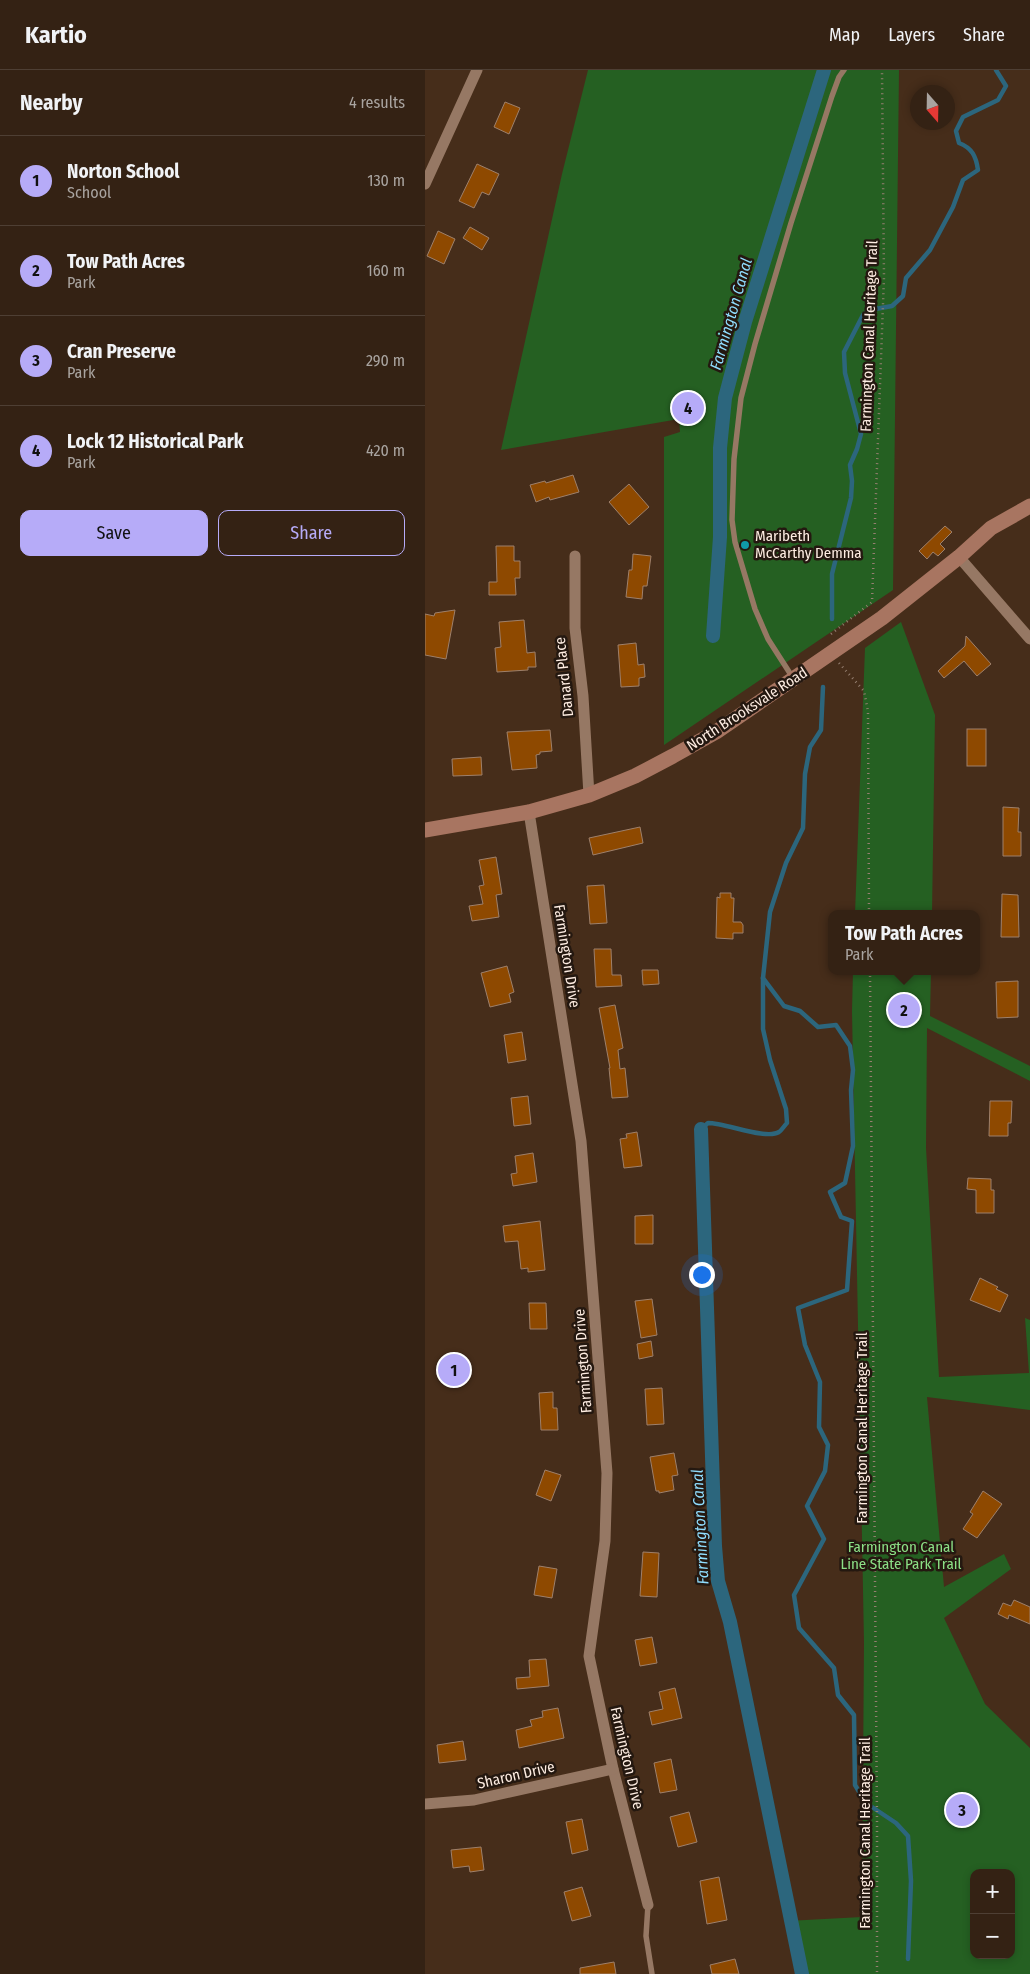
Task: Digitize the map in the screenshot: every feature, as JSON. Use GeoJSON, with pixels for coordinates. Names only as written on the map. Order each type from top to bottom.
{"type":"FeatureCollection","features":[{"type":"Feature","properties":{"kind":"main road","name":"North Brooksvale Road"},"geometry":{"type":"LineString","coordinates":[[425,830],[529,812],[589,795],[635,776],[673,756],[716,732],[794,680],[882,618],[959,557],[991,528],[1030,506]]}},
{"type":"Feature","properties":{"kind":"street"},"geometry":{"type":"LineString","coordinates":[[425,184],[477,70]]}},
{"type":"Feature","properties":{"kind":"street","name":"Danard Place"},"geometry":{"type":"LineString","coordinates":[[575,556],[575,628],[583,696],[589,795]]}},
{"type":"Feature","properties":{"kind":"street"},"geometry":{"type":"LineString","coordinates":[[959,557],[1030,639]]}},
{"type":"Feature","properties":{"kind":"street","name":"Farmington Drive"},"geometry":{"type":"LineString","coordinates":[[529,812],[581,1141],[607,1473],[605,1541],[589,1656],[613,1769],[648,1904]]}},
{"type":"Feature","properties":{"kind":"street","name":"Sharon Drive"},"geometry":{"type":"LineString","coordinates":[[425,1804],[473,1800],[613,1769]]}},
{"type":"Feature","properties":{"kind":"lane"},"geometry":{"type":"LineString","coordinates":[[794,680],[768,639],[755,610],[735,542],[732,520],[734,459],[741,398],[755,344],[829,105],[839,77],[844,70]]}},
{"type":"Feature","properties":{"kind":"lane"},"geometry":{"type":"LineString","coordinates":[[648,1904],[646,1936],[652,1974]]}},
{"type":"Feature","properties":{"kind":"path","name":"Farmington Canal Heritage Trail"},"geometry":{"type":"LineString","coordinates":[[872,602],[883,297],[882,70]]}},
{"type":"Feature","properties":{"kind":"path"},"geometry":{"type":"LineString","coordinates":[[868,711],[869,910]]}},
{"type":"Feature","properties":{"kind":"path","name":"Farmington Canal Heritage Trail"},"geometry":{"type":"LineString","coordinates":[[870,975],[877,1974]]}},
{"type":"Feature","properties":{"kind":"green space"},"geometry":{"type":"Polygon","coordinates":[[[588,70],[899,70],[893,590],[664,745],[664,437],[680,432],[679,419],[501,450],[562,174],[588,70]]]}},
{"type":"Feature","properties":{"kind":"green space"},"geometry":{"type":"Polygon","coordinates":[[[901,622],[935,715],[932,910],[855,910],[865,648],[901,622]]]}},
{"type":"Feature","properties":{"kind":"green space","name":"Farmington Canal Line State Park Trail"},"geometry":{"type":"Polygon","coordinates":[[[853,975],[931,975],[930,1016],[1030,1066],[1030,1081],[927,1028],[926,1148],[939,1377],[1029,1373],[1025,1318],[1030,1320],[1030,1410],[927,1397],[944,1587],[1004,1554],[1011,1569],[944,1618],[985,1704],[1030,1748],[1030,1974],[802,1974],[797,1949],[787,1921],[862,1917],[864,1642],[853,975]]]}},
{"type":"Feature","properties":{"kind":"building"},"geometry":{"type":"Polygon","coordinates":[[[505,102],[520,108],[509,134],[494,127],[505,102]]]}},
{"type":"Feature","properties":{"kind":"building"},"geometry":{"type":"Polygon","coordinates":[[[477,164],[499,174],[489,195],[482,192],[474,208],[459,201],[477,164]]]}},
{"type":"Feature","properties":{"kind":"building"},"geometry":{"type":"Polygon","coordinates":[[[470,227],[489,238],[482,250],[463,238],[470,227]]]}},
{"type":"Feature","properties":{"kind":"building"},"geometry":{"type":"Polygon","coordinates":[[[438,231],[455,239],[444,264],[427,256],[438,231]]]}},
{"type":"Feature","properties":{"kind":"building"},"geometry":{"type":"Polygon","coordinates":[[[573,475],[579,492],[550,500],[549,497],[536,502],[530,485],[545,481],[546,483],[573,475]]]}},
{"type":"Feature","properties":{"kind":"building"},"geometry":{"type":"Polygon","coordinates":[[[629,484],[649,507],[629,525],[609,502],[629,484]]]}},
{"type":"Feature","properties":{"kind":"building"},"geometry":{"type":"Polygon","coordinates":[[[945,526],[952,532],[940,544],[945,549],[938,556],[933,552],[927,559],[919,551],[945,526]]]}},
{"type":"Feature","properties":{"kind":"building"},"geometry":{"type":"Polygon","coordinates":[[[496,546],[514,546],[514,561],[520,561],[520,578],[515,578],[516,595],[489,595],[489,582],[497,582],[496,546]]]}},
{"type":"Feature","properties":{"kind":"building"},"geometry":{"type":"Polygon","coordinates":[[[633,554],[651,556],[647,586],[643,586],[642,599],[626,597],[629,570],[632,570],[633,554]]]}},
{"type":"Feature","properties":{"kind":"building"},"geometry":{"type":"Polygon","coordinates":[[[455,610],[446,659],[425,655],[425,614],[434,616],[435,613],[455,610]]]}},
{"type":"Feature","properties":{"kind":"building"},"geometry":{"type":"Polygon","coordinates":[[[524,620],[527,653],[535,652],[536,667],[528,667],[528,670],[497,672],[495,648],[501,647],[499,622],[524,620]]]}},
{"type":"Feature","properties":{"kind":"building"},"geometry":{"type":"Polygon","coordinates":[[[966,636],[991,664],[977,676],[964,661],[944,678],[938,671],[965,646],[966,636]]]}},
{"type":"Feature","properties":{"kind":"building"},"geometry":{"type":"Polygon","coordinates":[[[636,643],[638,665],[644,664],[645,677],[639,678],[639,686],[621,687],[618,645],[636,643]]]}},
{"type":"Feature","properties":{"kind":"building"},"geometry":{"type":"Polygon","coordinates":[[[967,729],[986,729],[986,766],[967,766],[967,729]]]}},
{"type":"Feature","properties":{"kind":"building"},"geometry":{"type":"Polygon","coordinates":[[[550,730],[552,751],[540,752],[540,754],[536,755],[537,768],[512,770],[507,732],[550,730]]]}},
{"type":"Feature","properties":{"kind":"building"},"geometry":{"type":"Polygon","coordinates":[[[481,757],[482,775],[453,776],[452,759],[481,757]]]}},
{"type":"Feature","properties":{"kind":"building"},"geometry":{"type":"Polygon","coordinates":[[[1003,807],[1019,808],[1018,832],[1021,832],[1021,856],[1003,856],[1003,807]]]}},
{"type":"Feature","properties":{"kind":"building"},"geometry":{"type":"Polygon","coordinates":[[[640,827],[643,843],[593,855],[589,838],[640,827]]]}},
{"type":"Feature","properties":{"kind":"building"},"geometry":{"type":"Polygon","coordinates":[[[496,857],[502,894],[496,895],[499,917],[472,921],[469,906],[483,904],[479,886],[484,885],[479,860],[496,857]]]}},
{"type":"Feature","properties":{"kind":"building"},"geometry":{"type":"Polygon","coordinates":[[[604,885],[607,923],[590,924],[587,886],[604,885]]]}},
{"type":"Feature","properties":{"kind":"building"},"geometry":{"type":"Polygon","coordinates":[[[720,893],[731,893],[731,898],[734,898],[733,922],[741,922],[743,925],[743,933],[733,933],[733,939],[716,938],[717,897],[720,898],[720,893]]]}},
{"type":"Feature","properties":{"kind":"building"},"geometry":{"type":"Polygon","coordinates":[[[1002,894],[1018,895],[1019,937],[1001,937],[1002,894]]]}},
{"type":"Feature","properties":{"kind":"building"},"geometry":{"type":"Polygon","coordinates":[[[594,949],[611,949],[612,975],[621,975],[622,986],[596,987],[594,949]]]}},
{"type":"Feature","properties":{"kind":"building"},"geometry":{"type":"Polygon","coordinates":[[[507,966],[514,992],[509,994],[511,1002],[490,1007],[481,973],[507,966]]]}},
{"type":"Feature","properties":{"kind":"building"},"geometry":{"type":"Polygon","coordinates":[[[642,970],[658,970],[659,984],[643,985],[642,970]]]}},
{"type":"Feature","properties":{"kind":"building"},"geometry":{"type":"Polygon","coordinates":[[[1018,981],[1018,1017],[997,1018],[996,982],[1018,981]]]}},
{"type":"Feature","properties":{"kind":"building"},"geometry":{"type":"Polygon","coordinates":[[[615,1005],[623,1048],[618,1050],[620,1069],[625,1068],[628,1097],[612,1098],[610,1068],[599,1008],[615,1005]]]}},
{"type":"Feature","properties":{"kind":"building"},"geometry":{"type":"Polygon","coordinates":[[[522,1032],[526,1060],[508,1063],[504,1035],[522,1032]]]}},
{"type":"Feature","properties":{"kind":"building"},"geometry":{"type":"Polygon","coordinates":[[[528,1096],[531,1124],[514,1126],[511,1098],[528,1096]]]}},
{"type":"Feature","properties":{"kind":"building"},"geometry":{"type":"Polygon","coordinates":[[[990,1101],[1012,1101],[1011,1123],[1008,1123],[1008,1136],[989,1136],[990,1101]]]}},
{"type":"Feature","properties":{"kind":"building"},"geometry":{"type":"Polygon","coordinates":[[[637,1132],[642,1166],[624,1168],[620,1139],[627,1138],[626,1134],[637,1132]]]}},
{"type":"Feature","properties":{"kind":"building"},"geometry":{"type":"Polygon","coordinates":[[[533,1153],[537,1182],[513,1186],[511,1174],[517,1173],[515,1156],[533,1153]]]}},
{"type":"Feature","properties":{"kind":"building"},"geometry":{"type":"Polygon","coordinates":[[[968,1178],[991,1179],[991,1190],[994,1190],[994,1213],[976,1213],[976,1190],[967,1189],[968,1178]]]}},
{"type":"Feature","properties":{"kind":"building"},"geometry":{"type":"Polygon","coordinates":[[[653,1215],[653,1244],[635,1244],[635,1216],[653,1215]]]}},
{"type":"Feature","properties":{"kind":"building"},"geometry":{"type":"Polygon","coordinates":[[[540,1221],[545,1270],[528,1272],[528,1268],[521,1269],[518,1241],[505,1242],[503,1226],[540,1221]]]}},
{"type":"Feature","properties":{"kind":"building"},"geometry":{"type":"Polygon","coordinates":[[[980,1278],[998,1287],[996,1289],[1008,1295],[1000,1312],[970,1300],[980,1278]]]}},
{"type":"Feature","properties":{"kind":"building"},"geometry":{"type":"Polygon","coordinates":[[[652,1299],[657,1335],[641,1338],[635,1301],[652,1299]]]}},
{"type":"Feature","properties":{"kind":"building"},"geometry":{"type":"Polygon","coordinates":[[[529,1303],[546,1303],[547,1329],[530,1329],[529,1303]]]}},
{"type":"Feature","properties":{"kind":"building"},"geometry":{"type":"Polygon","coordinates":[[[651,1341],[653,1356],[639,1359],[637,1344],[651,1341]]]}},
{"type":"Feature","properties":{"kind":"building"},"geometry":{"type":"Polygon","coordinates":[[[662,1388],[664,1424],[647,1425],[645,1389],[662,1388]]]}},
{"type":"Feature","properties":{"kind":"building"},"geometry":{"type":"Polygon","coordinates":[[[553,1392],[553,1408],[557,1408],[558,1430],[541,1430],[539,1393],[553,1392]]]}},
{"type":"Feature","properties":{"kind":"building"},"geometry":{"type":"Polygon","coordinates":[[[674,1453],[678,1475],[672,1476],[674,1490],[659,1493],[659,1491],[656,1491],[650,1457],[674,1453]]]}},
{"type":"Feature","properties":{"kind":"building"},"geometry":{"type":"Polygon","coordinates":[[[545,1470],[561,1475],[551,1501],[536,1495],[545,1470]]]}},
{"type":"Feature","properties":{"kind":"building"},"geometry":{"type":"Polygon","coordinates":[[[983,1491],[1002,1504],[977,1538],[963,1529],[973,1514],[970,1512],[983,1491]]]}},
{"type":"Feature","properties":{"kind":"building"},"geometry":{"type":"Polygon","coordinates":[[[643,1552],[659,1553],[657,1597],[640,1596],[643,1552]]]}},
{"type":"Feature","properties":{"kind":"building"},"geometry":{"type":"Polygon","coordinates":[[[539,1566],[557,1569],[552,1598],[534,1595],[539,1566]]]}},
{"type":"Feature","properties":{"kind":"building"},"geometry":{"type":"Polygon","coordinates":[[[1014,1600],[1030,1607],[1030,1624],[1009,1615],[1008,1619],[998,1614],[1003,1603],[1011,1606],[1014,1600]]]}},
{"type":"Feature","properties":{"kind":"building"},"geometry":{"type":"Polygon","coordinates":[[[652,1637],[657,1663],[640,1666],[635,1640],[652,1637]]]}},
{"type":"Feature","properties":{"kind":"building"},"geometry":{"type":"Polygon","coordinates":[[[546,1659],[549,1686],[517,1689],[516,1678],[530,1677],[529,1660],[546,1659]]]}},
{"type":"Feature","properties":{"kind":"building"},"geometry":{"type":"Polygon","coordinates":[[[675,1688],[682,1718],[652,1725],[649,1712],[663,1709],[659,1692],[675,1688]]]}},
{"type":"Feature","properties":{"kind":"building"},"geometry":{"type":"Polygon","coordinates":[[[558,1708],[564,1738],[519,1748],[516,1730],[532,1726],[530,1720],[543,1717],[542,1711],[558,1708]]]}},
{"type":"Feature","properties":{"kind":"building"},"geometry":{"type":"Polygon","coordinates":[[[463,1741],[466,1760],[439,1763],[437,1745],[463,1741]]]}},
{"type":"Feature","properties":{"kind":"building"},"geometry":{"type":"Polygon","coordinates":[[[671,1759],[677,1790],[660,1793],[654,1763],[671,1759]]]}},
{"type":"Feature","properties":{"kind":"building"},"geometry":{"type":"Polygon","coordinates":[[[689,1812],[697,1842],[678,1847],[670,1817],[689,1812]]]}},
{"type":"Feature","properties":{"kind":"building"},"geometry":{"type":"Polygon","coordinates":[[[582,1819],[588,1850],[572,1854],[566,1822],[582,1819]]]}},
{"type":"Feature","properties":{"kind":"building"},"geometry":{"type":"Polygon","coordinates":[[[481,1847],[484,1870],[470,1872],[469,1866],[453,1868],[451,1850],[481,1847]]]}},
{"type":"Feature","properties":{"kind":"building"},"geometry":{"type":"Polygon","coordinates":[[[719,1877],[727,1920],[707,1924],[700,1881],[719,1877]]]}},
{"type":"Feature","properties":{"kind":"building"},"geometry":{"type":"Polygon","coordinates":[[[582,1887],[591,1916],[572,1921],[564,1892],[582,1887]]]}},
{"type":"Feature","properties":{"kind":"building"},"geometry":{"type":"Polygon","coordinates":[[[735,1959],[739,1974],[712,1974],[710,1965],[735,1959]]]}},
{"type":"Feature","properties":{"kind":"building"},"geometry":{"type":"Polygon","coordinates":[[[614,1962],[616,1974],[580,1974],[580,1968],[614,1962]]]}},
{"type":"Feature","properties":{"kind":"waterway","name":"Farmington Canal"},"geometry":{"type":"LineString","coordinates":[[713,636],[720,537],[720,448],[725,398],[745,322],[824,70]]}},
{"type":"Feature","properties":{"kind":"waterway"},"geometry":{"type":"LineString","coordinates":[[832,619],[832,574],[851,498],[852,481],[850,465],[861,434],[845,373],[844,352],[863,315],[870,310],[892,306],[903,296],[906,278],[930,250],[953,207],[963,180],[978,170],[973,153],[959,143],[956,131],[963,117],[998,100],[1006,86],[996,70]]}},
{"type":"Feature","properties":{"kind":"waterway"},"geometry":{"type":"LineString","coordinates":[[701,1129],[708,1123],[756,1133],[773,1134],[779,1132],[787,1123],[786,1109],[770,1060],[763,1029],[763,978],[770,912],[786,863],[803,828],[805,774],[810,747],[821,730],[823,687]]}},
{"type":"Feature","properties":{"kind":"waterway"},"geometry":{"type":"LineString","coordinates":[[763,978],[784,1006],[800,1011],[818,1027],[836,1025],[850,1046],[853,1070],[851,1090],[853,1146],[845,1183],[830,1192],[841,1217],[852,1221],[847,1290],[798,1308],[805,1345],[820,1382],[819,1427],[828,1445],[825,1471],[807,1506],[824,1539],[794,1595],[799,1628],[834,1668],[838,1695],[854,1715],[855,1785],[866,1803],[896,1823],[908,1836],[911,1881],[908,1959]]}},
{"type":"Feature","properties":{"kind":"waterway","name":"Farmington Canal"},"geometry":{"type":"LineString","coordinates":[[701,1129],[715,1546],[718,1581],[730,1622],[802,1974]]}},
{"type":"Feature","properties":{"kind":"place","name":"Lock 12 Historical Park"},"geometry":{"type":"Point","coordinates":[688,408]}},
{"type":"Feature","properties":{"kind":"place","name":"Maribeth McCarthy Demma"},"geometry":{"type":"Point","coordinates":[745,545]}},
{"type":"Feature","properties":{"kind":"place","name":"Tow Path Acres"},"geometry":{"type":"Point","coordinates":[904,1010]}},
{"type":"Feature","properties":{"kind":"place","name":"Norton School"},"geometry":{"type":"Point","coordinates":[454,1370]}},
{"type":"Feature","properties":{"kind":"place","name":"Cran Preserve"},"geometry":{"type":"Point","coordinates":[962,1810]}}]}
